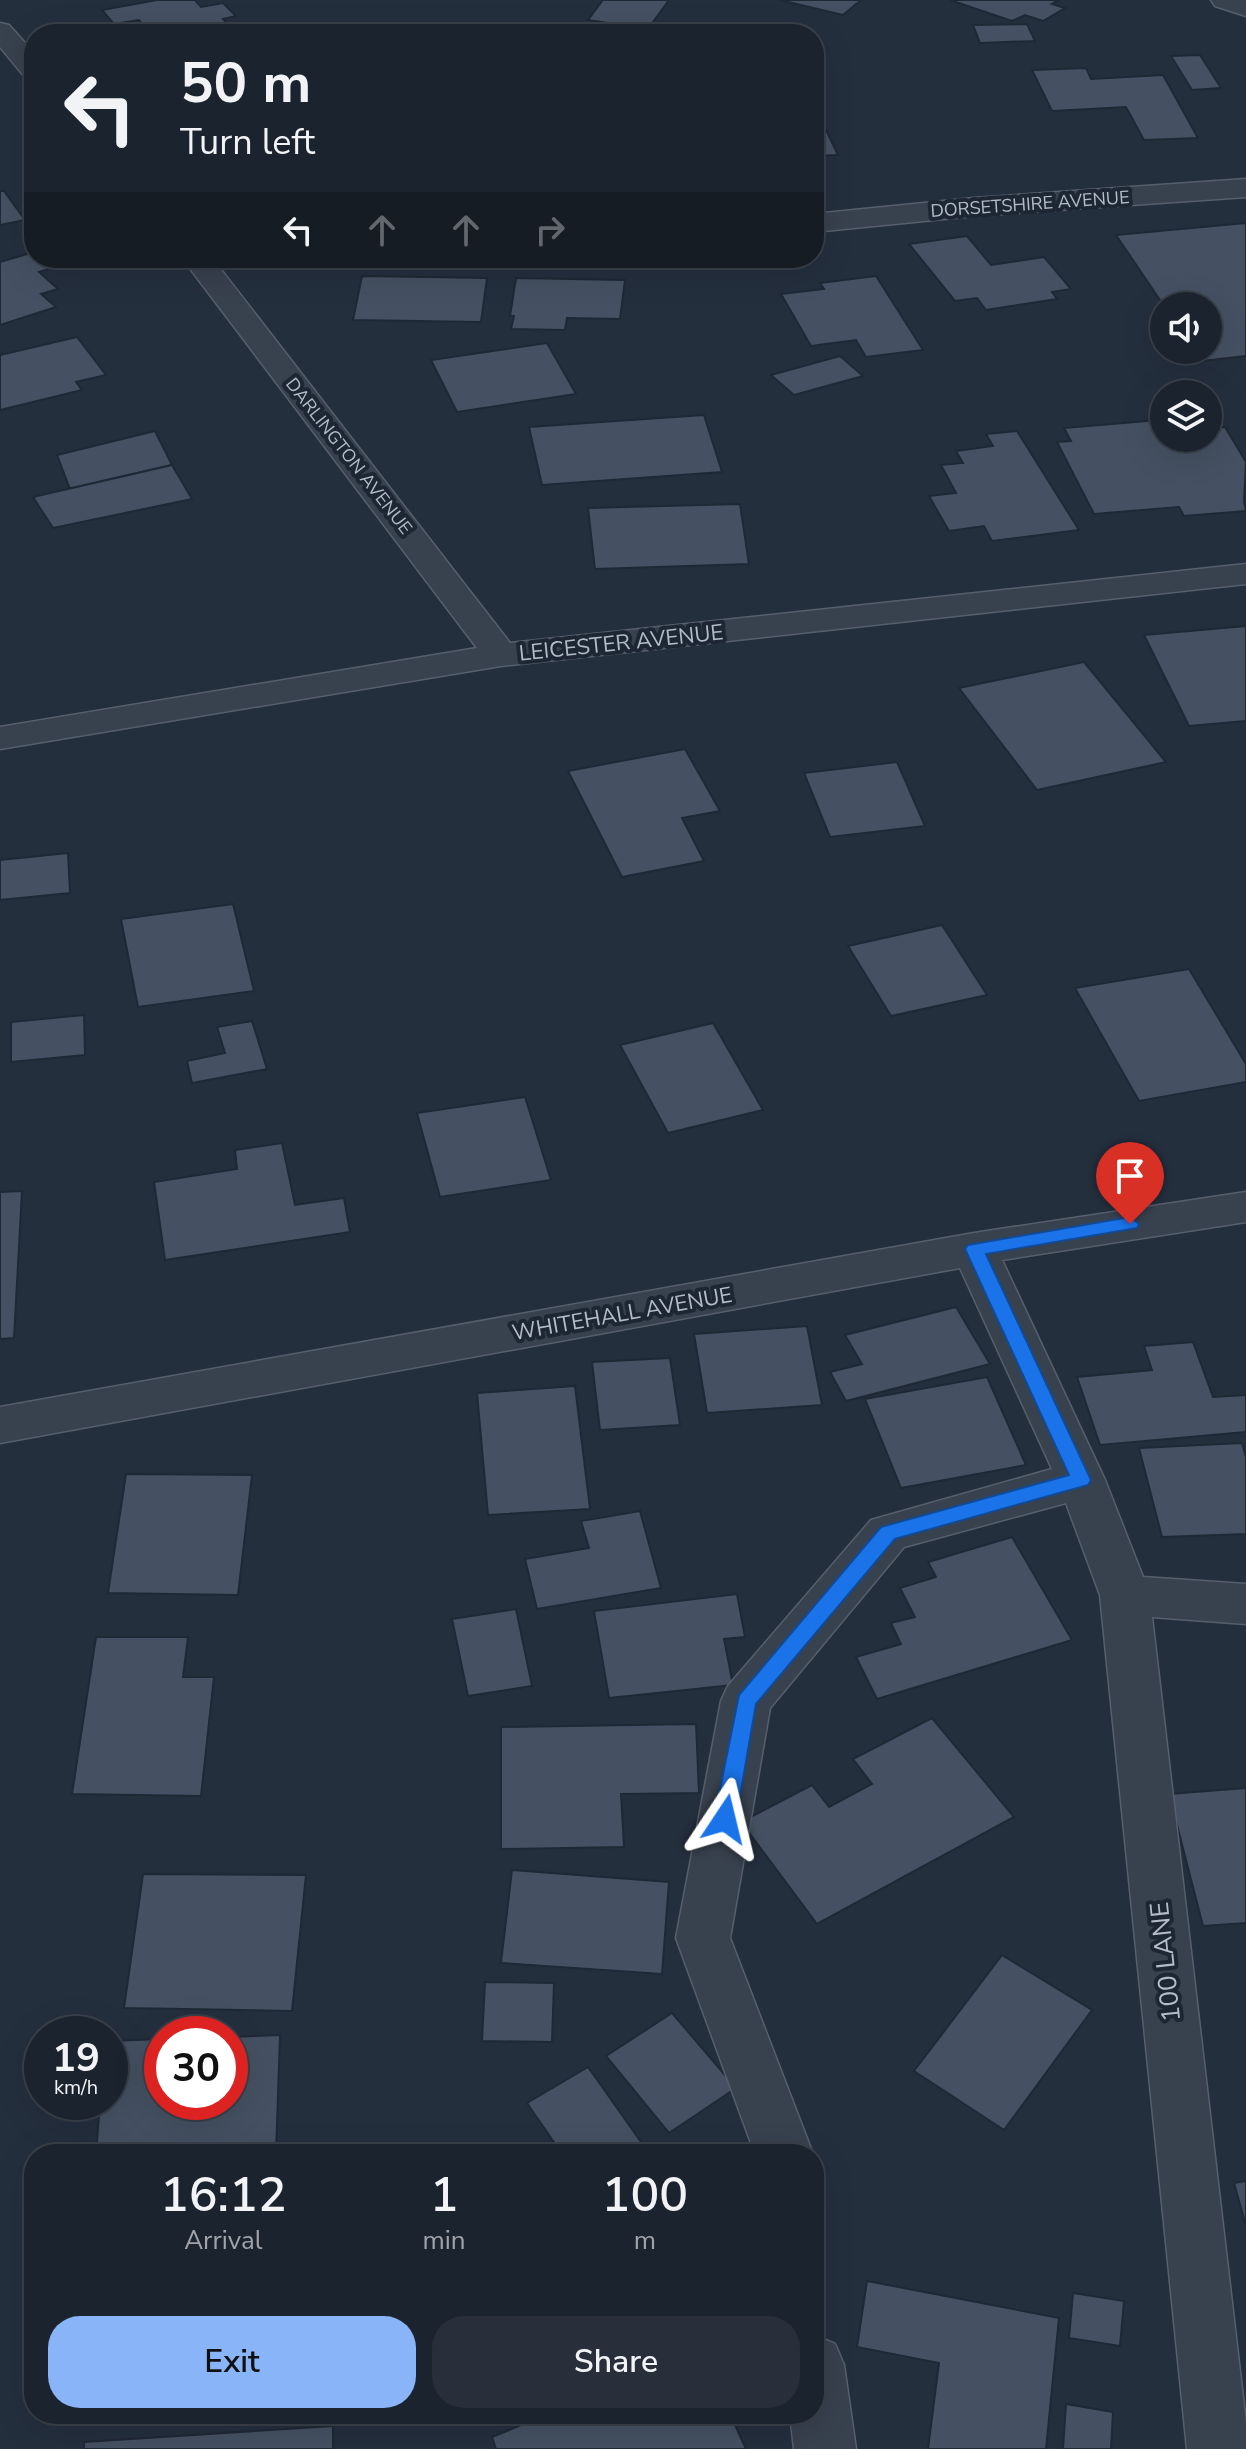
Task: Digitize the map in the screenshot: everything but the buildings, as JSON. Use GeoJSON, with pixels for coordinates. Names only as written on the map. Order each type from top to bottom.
{"type":"FeatureCollection","features":[{"type":"Feature","properties":{"kind":"street"},"geometry":{"type":"LineString","coordinates":[[1224,0],[1246,8]]}},
{"type":"Feature","properties":{"kind":"street"},"geometry":{"type":"LineString","coordinates":[[0,31],[24,59]]}},
{"type":"Feature","properties":{"kind":"street","name":"DORSETSHIRE AVENUE"},"geometry":{"type":"LineString","coordinates":[[824,222],[974,207],[1246,188]]}},
{"type":"Feature","properties":{"kind":"street","name":"DARLINGTON AVENUE"},"geometry":{"type":"LineString","coordinates":[[205,268],[501,655]]}},
{"type":"Feature","properties":{"kind":"street","name":"LEICESTER AVENUE"},"geometry":{"type":"LineString","coordinates":[[0,738],[501,655],[1246,574]]}},
{"type":"Feature","properties":{"kind":"street","name":"WHITEHALL AVENUE"},"geometry":{"type":"LineString","coordinates":[[0,1425],[974,1249],[1246,1207]]}},
{"type":"Feature","properties":{"kind":"street","name":"100 LANE"},"geometry":{"type":"LineString","coordinates":[[974,1249],[1081,1480],[1125,1595],[1218,2449]]}},
{"type":"Feature","properties":{"kind":"street"},"geometry":{"type":"LineString","coordinates":[[780,2144],[703,1938],[746,1701],[888,1533],[1081,1480]]}},
{"type":"Feature","properties":{"kind":"street"},"geometry":{"type":"LineString","coordinates":[[1125,1595],[1246,1604]]}},
{"type":"Feature","properties":{"kind":"street"},"geometry":{"type":"LineString","coordinates":[[822,2424],[825,2449]]}},
{"type":"Feature","properties":{"kind":"route"},"geometry":{"type":"LineString","coordinates":[[725,1819],[746,1701],[888,1533],[1081,1480],[974,1249],[1130,1224]]}}]}
